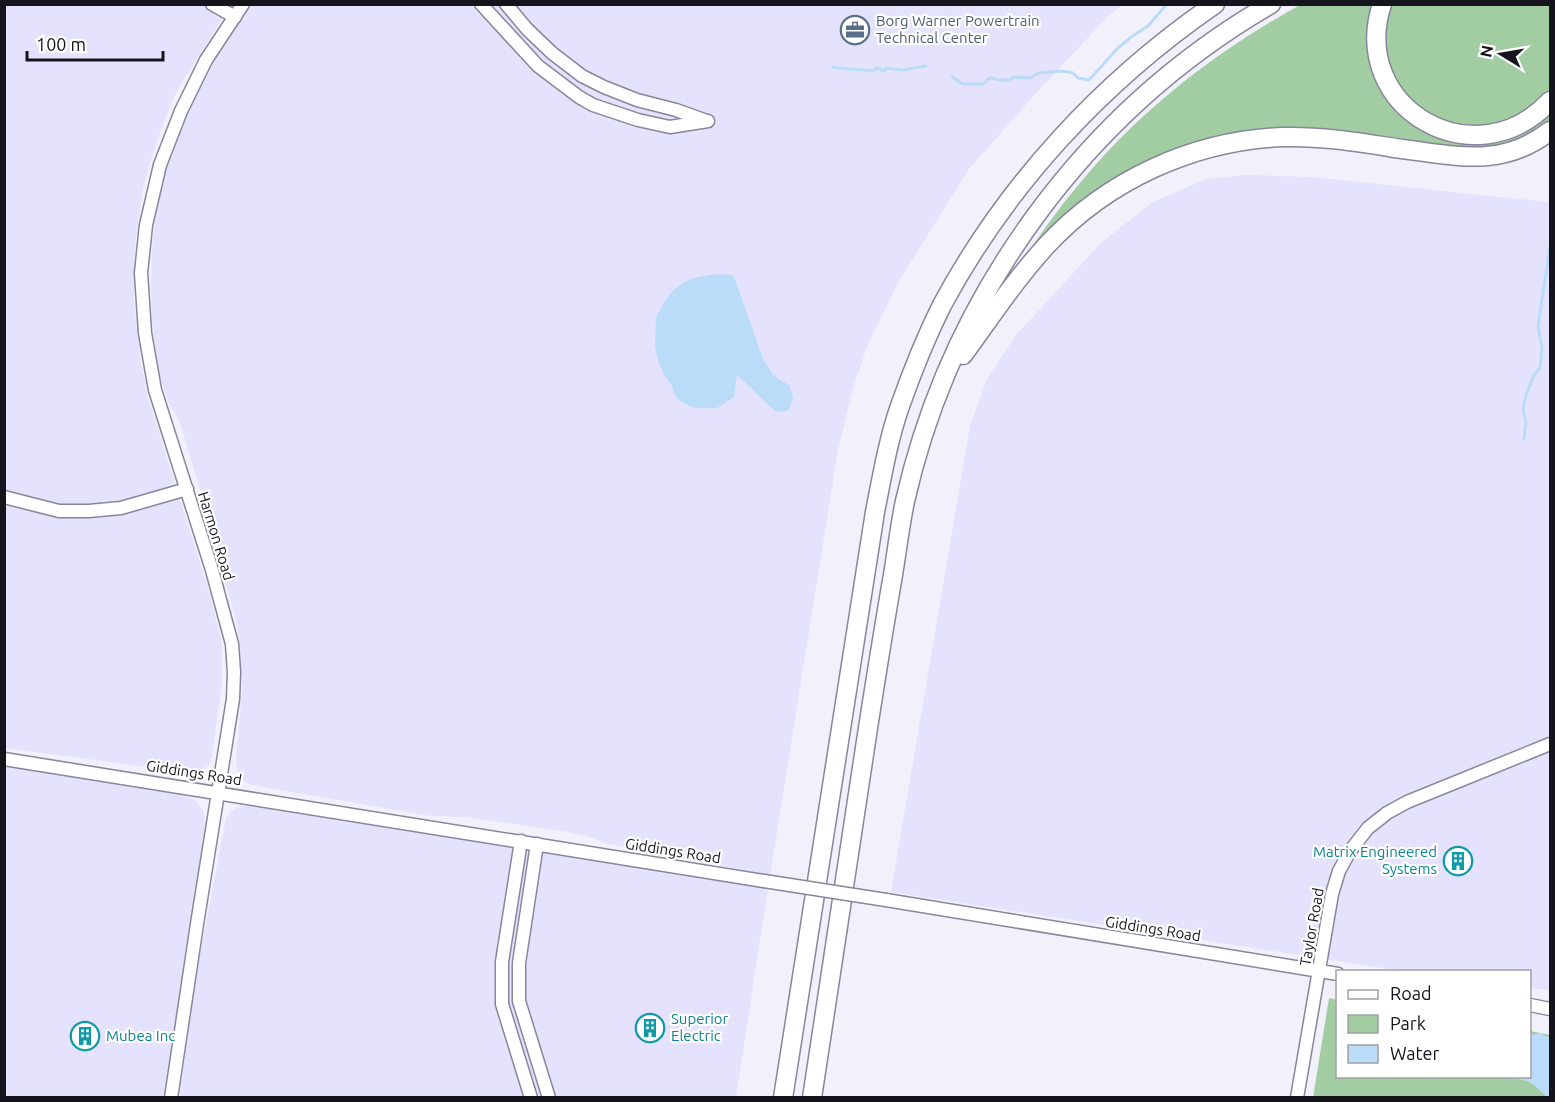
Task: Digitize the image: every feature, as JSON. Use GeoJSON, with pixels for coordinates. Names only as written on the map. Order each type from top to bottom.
{"type":"FeatureCollection","features":[{"type":"Feature","properties":{"kind":"highway"},"geometry":{"type":"LineString","coordinates":[[783,1098],[875,512],[899,408],[919,357],[942,306],[967,263],[1001,213],[1069,128],[1115,82],[1167,38],[1215,4]]}},
{"type":"Feature","properties":{"kind":"highway"},"geometry":{"type":"LineString","coordinates":[[812,1098],[905,502],[934,402],[965,332],[988,288],[1026,228],[1071,170],[1115,123],[1164,79],[1216,39],[1271,4]]}},
{"type":"Feature","properties":{"kind":"highway"},"geometry":{"type":"LineString","coordinates":[[1382,4],[1378,20],[1377,41],[1384,75],[1398,98],[1425,122],[1459,134],[1496,133],[1514,128],[1533,117],[1551,101]]}},
{"type":"Feature","properties":{"kind":"highway"},"geometry":{"type":"LineString","coordinates":[[945,377],[1033,261],[1076,217],[1126,182],[1161,165],[1201,150],[1243,141],[1284,137],[1326,139],[1460,156],[1486,157],[1526,147],[1551,131]]}},
{"type":"Feature","properties":{"kind":"street"},"geometry":{"type":"LineString","coordinates":[[212,4],[235,17]]}},
{"type":"Feature","properties":{"kind":"street","name":"Harmon Road"},"geometry":{"type":"LineString","coordinates":[[171,1098],[233,699],[234,672],[232,644],[212,570],[155,390],[145,333],[141,273],[146,225],[160,165],[181,111],[206,60],[243,4]]}},
{"type":"Feature","properties":{"kind":"street"},"geometry":{"type":"LineString","coordinates":[[481,4],[538,66],[593,105],[638,120],[670,127],[708,121],[637,100],[582,76],[552,53],[527,29],[506,4]]}},
{"type":"Feature","properties":{"kind":"street"},"geometry":{"type":"LineString","coordinates":[[4,497],[59,511],[89,511],[121,508],[187,489]]}},
{"type":"Feature","properties":{"kind":"street","name":"Taylor Road"},"geometry":{"type":"LineString","coordinates":[[1297,1098],[1330,905],[1337,876],[1350,851],[1368,828],[1401,805],[1551,744]]}},
{"type":"Feature","properties":{"kind":"street","name":"Giddings Road"},"geometry":{"type":"LineString","coordinates":[[4,759],[1336,974]]}},
{"type":"Feature","properties":{"kind":"street"},"geometry":{"type":"LineString","coordinates":[[521,841],[502,962],[502,1004],[531,1098]]}},
{"type":"Feature","properties":{"kind":"street"},"geometry":{"type":"LineString","coordinates":[[537,844],[519,963],[519,1001],[549,1098]]}},
{"type":"Feature","properties":{"kind":"street"},"geometry":{"type":"LineString","coordinates":[[1531,1005],[1551,1009]]}},
{"type":"Feature","properties":{"kind":"shaded area"},"geometry":{"type":"Polygon","coordinates":[[[5,5],[231,5],[179,87],[169,108],[143,188],[135,245],[134,302],[141,363],[149,401],[209,591],[222,643],[222,684],[211,761],[200,771],[192,773],[5,748],[5,5]]]}},
{"type":"Feature","properties":{"kind":"shaded area"},"geometry":{"type":"Polygon","coordinates":[[[251,5],[1122,5],[1107,17],[969,169],[899,281],[868,344],[853,388],[838,450],[770,876],[608,844],[568,832],[467,817],[430,816],[257,786],[248,784],[241,778],[236,760],[242,691],[240,643],[235,615],[220,565],[215,538],[179,420],[168,402],[163,386],[156,354],[151,282],[152,247],[163,179],[185,111],[251,5]]]}},
{"type":"Feature","properties":{"kind":"shaded area"},"geometry":{"type":"Polygon","coordinates":[[[1243,175],[1312,177],[1547,202],[1550,198],[1550,990],[1531,988],[1531,970],[1396,970],[891,892],[970,426],[987,379],[1016,335],[1101,243],[1153,202],[1206,179],[1243,175]]]}},
{"type":"Feature","properties":{"kind":"shaded area"},"geometry":{"type":"Polygon","coordinates":[[[5,763],[187,796],[196,801],[204,812],[205,822],[195,897],[164,1097],[5,1098],[5,763]]]}},
{"type":"Feature","properties":{"kind":"shaded area"},"geometry":{"type":"Polygon","coordinates":[[[246,805],[571,854],[768,888],[736,1097],[179,1098],[199,959],[226,818],[238,807],[246,805]]]}},
{"type":"Feature","properties":{"kind":"green space"},"geometry":{"type":"Polygon","coordinates":[[[1300,5],[1375,5],[1377,72],[1450,139],[1550,111],[1550,125],[1495,151],[1341,135],[1174,153],[1027,258],[1025,257],[1054,215],[1109,150],[1133,126],[1213,60],[1241,40],[1300,5]]]}},
{"type":"Feature","properties":{"kind":"green space"},"geometry":{"type":"Polygon","coordinates":[[[1391,5],[1550,5],[1550,90],[1528,109],[1500,122],[1464,127],[1436,118],[1416,104],[1400,86],[1394,75],[1386,42],[1391,5]]]}},
{"type":"Feature","properties":{"kind":"green space"},"geometry":{"type":"Polygon","coordinates":[[[1329,998],[1336,1000],[1336,1078],[1531,1078],[1531,1031],[1550,1035],[1550,1097],[1313,1098],[1329,998]]]}},
{"type":"Feature","properties":{"kind":"water"},"geometry":{"type":"Polygon","coordinates":[[[719,274],[734,277],[763,359],[773,375],[790,386],[793,398],[789,410],[775,411],[737,375],[734,397],[717,408],[694,408],[675,396],[671,384],[664,375],[655,347],[656,318],[659,312],[676,288],[688,280],[719,274]]]}},
{"type":"Feature","properties":{"kind":"water"},"geometry":{"type":"Polygon","coordinates":[[[1540,1033],[1550,1038],[1550,1097],[1527,1081],[1514,1078],[1531,1078],[1531,1035],[1540,1033]]]}},
{"type":"Feature","properties":{"kind":"waterway"},"geometry":{"type":"LineString","coordinates":[[952,77],[963,84],[983,84],[990,78],[1000,80],[1009,80],[1014,77],[1030,78],[1039,73],[1062,71],[1089,80],[1117,49],[1148,26],[1167,4]]}},
{"type":"Feature","properties":{"kind":"waterway"},"geometry":{"type":"LineString","coordinates":[[833,67],[874,71],[880,68],[885,71],[886,68],[902,70],[926,66]]}},
{"type":"Feature","properties":{"kind":"waterway"},"geometry":{"type":"LineString","coordinates":[[1524,439],[1526,422],[1523,409],[1526,395],[1534,375],[1540,368],[1542,348],[1538,326],[1550,246]]}},
{"type":"Feature","properties":{"kind":"place","name":"Borg Warner Powertrain Technical Center"},"geometry":{"type":"Point","coordinates":[855,30]}},
{"type":"Feature","properties":{"kind":"place","name":"Matrix Engineered Systems"},"geometry":{"type":"Point","coordinates":[1458,861]}},
{"type":"Feature","properties":{"kind":"place","name":"Superior Electric"},"geometry":{"type":"Point","coordinates":[650,1028]}},
{"type":"Feature","properties":{"kind":"place","name":"Mubea Inc"},"geometry":{"type":"Point","coordinates":[85,1036]}}]}
